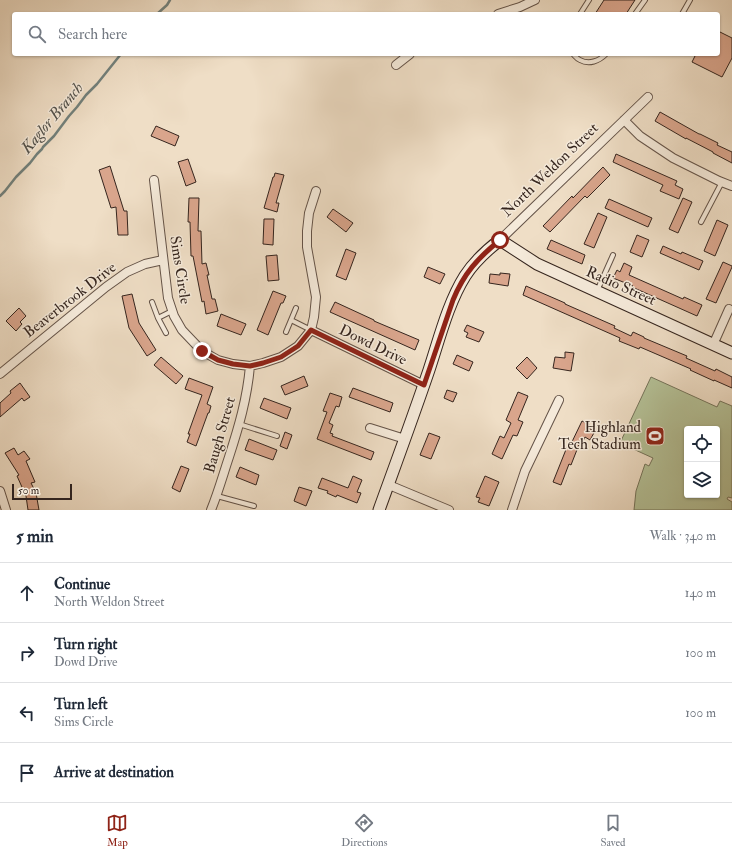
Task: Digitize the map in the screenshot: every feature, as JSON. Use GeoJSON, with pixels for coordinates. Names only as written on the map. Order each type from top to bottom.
{"type":"FeatureCollection","features":[{"type":"Feature","properties":{"kind":"street"},"geometry":{"type":"LineString","coordinates":[[504,12],[535,0]]}},
{"type":"Feature","properties":{"kind":"street"},"geometry":{"type":"LineString","coordinates":[[396,65],[407,56]]}},
{"type":"Feature","properties":{"kind":"street","name":"North Weldon Street"},"geometry":{"type":"LineString","coordinates":[[380,510],[458,287],[472,266],[489,248],[500,240],[648,97]]}},
{"type":"Feature","properties":{"kind":"street"},"geometry":{"type":"LineString","coordinates":[[624,120],[640,136],[673,158],[732,186]]}},
{"type":"Feature","properties":{"kind":"street","name":"Sims Circle"},"geometry":{"type":"LineString","coordinates":[[154,180],[168,298],[174,316],[182,330],[202,351],[218,360],[250,366],[281,357],[298,346],[311,330],[316,297],[307,247],[307,231],[309,213],[316,191]]}},
{"type":"Feature","properties":{"kind":"street","name":"Radio Street"},"geometry":{"type":"LineString","coordinates":[[500,240],[537,264],[732,353]]}},
{"type":"Feature","properties":{"kind":"street","name":"Beaverbrook Drive"},"geometry":{"type":"LineString","coordinates":[[0,374],[106,287],[127,272],[145,264],[164,260]]}},
{"type":"Feature","properties":{"kind":"street"},"geometry":{"type":"LineString","coordinates":[[713,344],[729,309]]}},
{"type":"Feature","properties":{"kind":"street","name":"Dowd Drive"},"geometry":{"type":"LineString","coordinates":[[311,330],[424,385]]}},
{"type":"Feature","properties":{"kind":"street","name":"Baugh Street"},"geometry":{"type":"LineString","coordinates":[[210,510],[216,496],[245,403],[250,366]]}},
{"type":"Feature","properties":{"kind":"street"},"geometry":{"type":"LineString","coordinates":[[512,510],[525,471],[559,400]]}},
{"type":"Feature","properties":{"kind":"street"},"geometry":{"type":"LineString","coordinates":[[370,428],[405,439]]}},
{"type":"Feature","properties":{"kind":"street"},"geometry":{"type":"LineString","coordinates":[[389,484],[449,510]]}},
{"type":"Feature","properties":{"kind":"street"},"geometry":{"type":"LineString","coordinates":[[0,491],[6,510]]}},
{"type":"Feature","properties":{"kind":"lane"},"geometry":{"type":"LineString","coordinates":[[581,12],[589,0]]}},
{"type":"Feature","properties":{"kind":"lane"},"geometry":{"type":"LineString","coordinates":[[636,12],[645,0]]}},
{"type":"Feature","properties":{"kind":"lane"},"geometry":{"type":"LineString","coordinates":[[683,12],[690,0]]}},
{"type":"Feature","properties":{"kind":"lane"},"geometry":{"type":"LineString","coordinates":[[574,56],[580,61],[591,63],[599,61],[604,56]]}},
{"type":"Feature","properties":{"kind":"lane"},"geometry":{"type":"LineString","coordinates":[[701,222],[722,182]]}},
{"type":"Feature","properties":{"kind":"lane"},"geometry":{"type":"LineString","coordinates":[[597,292],[613,255]]}},
{"type":"Feature","properties":{"kind":"lane"},"geometry":{"type":"LineString","coordinates":[[152,302],[166,333]]}},
{"type":"Feature","properties":{"kind":"lane"},"geometry":{"type":"LineString","coordinates":[[286,332],[296,308]]}},
{"type":"Feature","properties":{"kind":"lane"},"geometry":{"type":"LineString","coordinates":[[158,318],[172,311]]}},
{"type":"Feature","properties":{"kind":"lane"},"geometry":{"type":"LineString","coordinates":[[291,320],[311,330]]}},
{"type":"Feature","properties":{"kind":"lane"},"geometry":{"type":"LineString","coordinates":[[239,424],[277,436]]}},
{"type":"Feature","properties":{"kind":"lane"},"geometry":{"type":"LineString","coordinates":[[216,496],[254,506]]}},
{"type":"Feature","properties":{"kind":"green space","name":"Highland Tech Stadium"},"geometry":{"type":"Polygon","coordinates":[[[651,377],[717,407],[720,401],[732,406],[732,498],[728,497],[727,499],[732,502],[732,510],[634,510],[636,491],[645,464],[649,466],[653,458],[620,443],[651,377]]]}},
{"type":"Feature","properties":{"kind":"building"},"geometry":{"type":"Polygon","coordinates":[[[604,0],[635,0],[627,12],[596,12],[604,0]]]}},
{"type":"Feature","properties":{"kind":"building"},"geometry":{"type":"Polygon","coordinates":[[[720,32],[732,38],[732,58],[722,77],[692,62],[695,56],[720,56],[720,32]]]}},
{"type":"Feature","properties":{"kind":"building"},"geometry":{"type":"Polygon","coordinates":[[[660,112],[732,152],[732,163],[655,121],[660,112]]]}},
{"type":"Feature","properties":{"kind":"building"},"geometry":{"type":"Polygon","coordinates":[[[156,126],[179,136],[175,146],[151,136],[156,126]]]}},
{"type":"Feature","properties":{"kind":"building"},"geometry":{"type":"Polygon","coordinates":[[[616,154],[677,181],[675,185],[683,189],[679,199],[660,191],[663,185],[613,162],[616,154]]]}},
{"type":"Feature","properties":{"kind":"building"},"geometry":{"type":"Polygon","coordinates":[[[188,159],[196,182],[186,186],[178,162],[188,159]]]}},
{"type":"Feature","properties":{"kind":"building"},"geometry":{"type":"Polygon","coordinates":[[[110,166],[124,211],[127,211],[128,235],[118,235],[116,207],[111,208],[99,170],[110,166]]]}},
{"type":"Feature","properties":{"kind":"building"},"geometry":{"type":"Polygon","coordinates":[[[603,167],[610,175],[587,198],[585,196],[550,232],[543,226],[572,196],[573,198],[603,167]]]}},
{"type":"Feature","properties":{"kind":"building"},"geometry":{"type":"Polygon","coordinates":[[[275,173],[284,175],[276,203],[279,203],[277,212],[264,208],[275,173]]]}},
{"type":"Feature","properties":{"kind":"building"},"geometry":{"type":"Polygon","coordinates":[[[189,198],[199,198],[198,231],[201,231],[202,264],[206,263],[212,299],[215,299],[218,311],[206,314],[204,301],[202,302],[193,256],[191,256],[190,222],[188,222],[189,198]]]}},
{"type":"Feature","properties":{"kind":"building"},"geometry":{"type":"Polygon","coordinates":[[[683,198],[692,202],[678,233],[669,229],[683,198]]]}},
{"type":"Feature","properties":{"kind":"building"},"geometry":{"type":"Polygon","coordinates":[[[609,199],[652,218],[648,227],[605,208],[609,199]]]}},
{"type":"Feature","properties":{"kind":"building"},"geometry":{"type":"Polygon","coordinates":[[[333,209],[353,223],[346,232],[327,217],[333,209]]]}},
{"type":"Feature","properties":{"kind":"building"},"geometry":{"type":"Polygon","coordinates":[[[598,213],[607,217],[594,248],[584,244],[598,213]]]}},
{"type":"Feature","properties":{"kind":"building"},"geometry":{"type":"Polygon","coordinates":[[[264,219],[274,219],[273,245],[263,244],[264,219]]]}},
{"type":"Feature","properties":{"kind":"building"},"geometry":{"type":"Polygon","coordinates":[[[717,220],[728,225],[715,256],[704,251],[717,220]]]}},
{"type":"Feature","properties":{"kind":"building"},"geometry":{"type":"Polygon","coordinates":[[[637,235],[649,240],[642,257],[630,252],[637,235]]]}},
{"type":"Feature","properties":{"kind":"building"},"geometry":{"type":"Polygon","coordinates":[[[551,240],[585,255],[582,264],[547,249],[551,240]]]}},
{"type":"Feature","properties":{"kind":"building"},"geometry":{"type":"Polygon","coordinates":[[[663,246],[703,261],[699,270],[660,253],[663,246]]]}},
{"type":"Feature","properties":{"kind":"building"},"geometry":{"type":"Polygon","coordinates":[[[346,249],[356,253],[346,280],[336,276],[346,249]]]}},
{"type":"Feature","properties":{"kind":"building"},"geometry":{"type":"Polygon","coordinates":[[[277,255],[279,280],[268,281],[266,256],[277,255]]]}},
{"type":"Feature","properties":{"kind":"building"},"geometry":{"type":"Polygon","coordinates":[[[723,262],[732,267],[716,303],[706,299],[723,262]]]}},
{"type":"Feature","properties":{"kind":"building"},"geometry":{"type":"Polygon","coordinates":[[[624,263],[632,267],[629,275],[683,299],[684,297],[702,305],[697,316],[613,278],[617,270],[620,272],[624,263]]]}},
{"type":"Feature","properties":{"kind":"building"},"geometry":{"type":"Polygon","coordinates":[[[428,267],[445,274],[440,284],[424,277],[428,267]]]}},
{"type":"Feature","properties":{"kind":"building"},"geometry":{"type":"Polygon","coordinates":[[[500,273],[510,274],[508,286],[489,283],[490,274],[500,275],[500,273]]]}},
{"type":"Feature","properties":{"kind":"building"},"geometry":{"type":"Polygon","coordinates":[[[526,286],[615,326],[614,328],[631,336],[633,332],[687,356],[686,358],[715,371],[716,369],[732,377],[732,388],[640,347],[639,349],[619,341],[620,338],[523,295],[526,286]]]}},
{"type":"Feature","properties":{"kind":"building"},"geometry":{"type":"Polygon","coordinates":[[[273,291],[286,296],[283,303],[281,303],[268,335],[257,330],[273,291]]]}},
{"type":"Feature","properties":{"kind":"building"},"geometry":{"type":"Polygon","coordinates":[[[132,294],[139,323],[156,350],[147,356],[129,328],[122,296],[132,294]]]}},
{"type":"Feature","properties":{"kind":"building"},"geometry":{"type":"Polygon","coordinates":[[[335,302],[374,321],[419,340],[415,350],[330,312],[335,302]]]}},
{"type":"Feature","properties":{"kind":"building"},"geometry":{"type":"Polygon","coordinates":[[[19,308],[26,316],[20,322],[22,324],[16,331],[6,321],[19,308]]]}},
{"type":"Feature","properties":{"kind":"building"},"geometry":{"type":"Polygon","coordinates":[[[221,314],[246,324],[241,335],[217,326],[221,314]]]}},
{"type":"Feature","properties":{"kind":"building"},"geometry":{"type":"Polygon","coordinates":[[[467,325],[484,332],[479,342],[466,337],[468,333],[464,331],[467,325]]]}},
{"type":"Feature","properties":{"kind":"building"},"geometry":{"type":"Polygon","coordinates":[[[565,352],[574,353],[571,371],[553,368],[555,357],[565,358],[565,352]]]}},
{"type":"Feature","properties":{"kind":"building"},"geometry":{"type":"Polygon","coordinates":[[[457,355],[473,362],[469,371],[453,364],[457,355]]]}},
{"type":"Feature","properties":{"kind":"building"},"geometry":{"type":"Polygon","coordinates":[[[161,357],[183,376],[176,384],[154,365],[161,357]]]}},
{"type":"Feature","properties":{"kind":"building"},"geometry":{"type":"Polygon","coordinates":[[[527,357],[537,368],[527,379],[516,368],[527,357]]]}},
{"type":"Feature","properties":{"kind":"building"},"geometry":{"type":"Polygon","coordinates":[[[304,376],[308,386],[285,395],[281,386],[304,376]]]}},
{"type":"Feature","properties":{"kind":"building"},"geometry":{"type":"Polygon","coordinates":[[[189,378],[213,387],[207,404],[211,406],[209,413],[196,446],[187,442],[190,434],[188,434],[202,395],[185,389],[189,378]]]}},
{"type":"Feature","properties":{"kind":"building"},"geometry":{"type":"Polygon","coordinates":[[[20,383],[30,397],[24,401],[22,398],[0,417],[0,403],[11,393],[10,391],[20,383]]]}},
{"type":"Feature","properties":{"kind":"building"},"geometry":{"type":"Polygon","coordinates":[[[353,388],[393,403],[390,412],[349,397],[353,388]]]}},
{"type":"Feature","properties":{"kind":"building"},"geometry":{"type":"Polygon","coordinates":[[[447,390],[457,393],[453,402],[444,398],[447,390]]]}},
{"type":"Feature","properties":{"kind":"building"},"geometry":{"type":"Polygon","coordinates":[[[518,392],[528,396],[518,420],[523,422],[517,436],[513,435],[502,459],[492,454],[500,436],[504,438],[511,423],[506,420],[518,392]]]}},
{"type":"Feature","properties":{"kind":"building"},"geometry":{"type":"Polygon","coordinates":[[[330,393],[342,397],[339,407],[336,406],[329,423],[333,425],[330,433],[333,434],[332,436],[374,452],[371,460],[317,439],[327,412],[323,411],[330,393]]]}},
{"type":"Feature","properties":{"kind":"building"},"geometry":{"type":"Polygon","coordinates":[[[264,398],[291,408],[287,419],[260,408],[264,398]]]}},
{"type":"Feature","properties":{"kind":"building"},"geometry":{"type":"Polygon","coordinates":[[[582,421],[590,425],[588,428],[595,431],[590,440],[585,437],[582,443],[580,442],[561,485],[553,482],[567,447],[569,448],[582,421]]]}},
{"type":"Feature","properties":{"kind":"building"},"geometry":{"type":"Polygon","coordinates":[[[285,432],[292,435],[287,449],[280,446],[285,432]]]}},
{"type":"Feature","properties":{"kind":"building"},"geometry":{"type":"Polygon","coordinates":[[[429,433],[440,437],[431,459],[420,455],[429,433]]]}},
{"type":"Feature","properties":{"kind":"building"},"geometry":{"type":"Polygon","coordinates":[[[249,439],[277,450],[273,460],[245,450],[249,439]]]}},
{"type":"Feature","properties":{"kind":"building"},"geometry":{"type":"Polygon","coordinates":[[[14,448],[18,455],[24,451],[30,459],[26,461],[35,482],[31,483],[36,493],[39,510],[28,510],[26,496],[17,476],[19,475],[5,453],[14,448]]]}},
{"type":"Feature","properties":{"kind":"building"},"geometry":{"type":"Polygon","coordinates":[[[181,466],[189,469],[180,492],[172,488],[181,466]]]}},
{"type":"Feature","properties":{"kind":"building"},"geometry":{"type":"Polygon","coordinates":[[[240,467],[259,475],[256,485],[236,477],[240,467]]]}},
{"type":"Feature","properties":{"kind":"building"},"geometry":{"type":"Polygon","coordinates":[[[353,476],[362,480],[357,492],[361,493],[357,503],[337,495],[336,497],[327,493],[328,491],[318,488],[322,478],[348,488],[353,476]]]}},
{"type":"Feature","properties":{"kind":"building"},"geometry":{"type":"Polygon","coordinates":[[[485,476],[499,482],[489,506],[478,502],[480,498],[476,497],[485,476]]]}},
{"type":"Feature","properties":{"kind":"building"},"geometry":{"type":"Polygon","coordinates":[[[299,487],[312,491],[306,506],[294,501],[299,487]]]}},
{"type":"Feature","properties":{"kind":"waterway","name":"Kaglor Branch"},"geometry":{"type":"LineString","coordinates":[[159,12],[170,0]]}},
{"type":"Feature","properties":{"kind":"waterway","name":"Kaglor Branch"},"geometry":{"type":"LineString","coordinates":[[0,196],[54,136],[119,56]]}},
{"type":"Feature","properties":{"kind":"place","name":"Highland Tech Stadium"},"geometry":{"type":"Point","coordinates":[655,436]}},
{"type":"Feature","properties":{"kind":"route"},"geometry":{"type":"LineString","coordinates":[[202,351],[218,360],[250,366],[281,357],[298,346],[311,330],[424,385],[440,335],[458,287],[472,266],[489,248],[500,240]]}}]}
